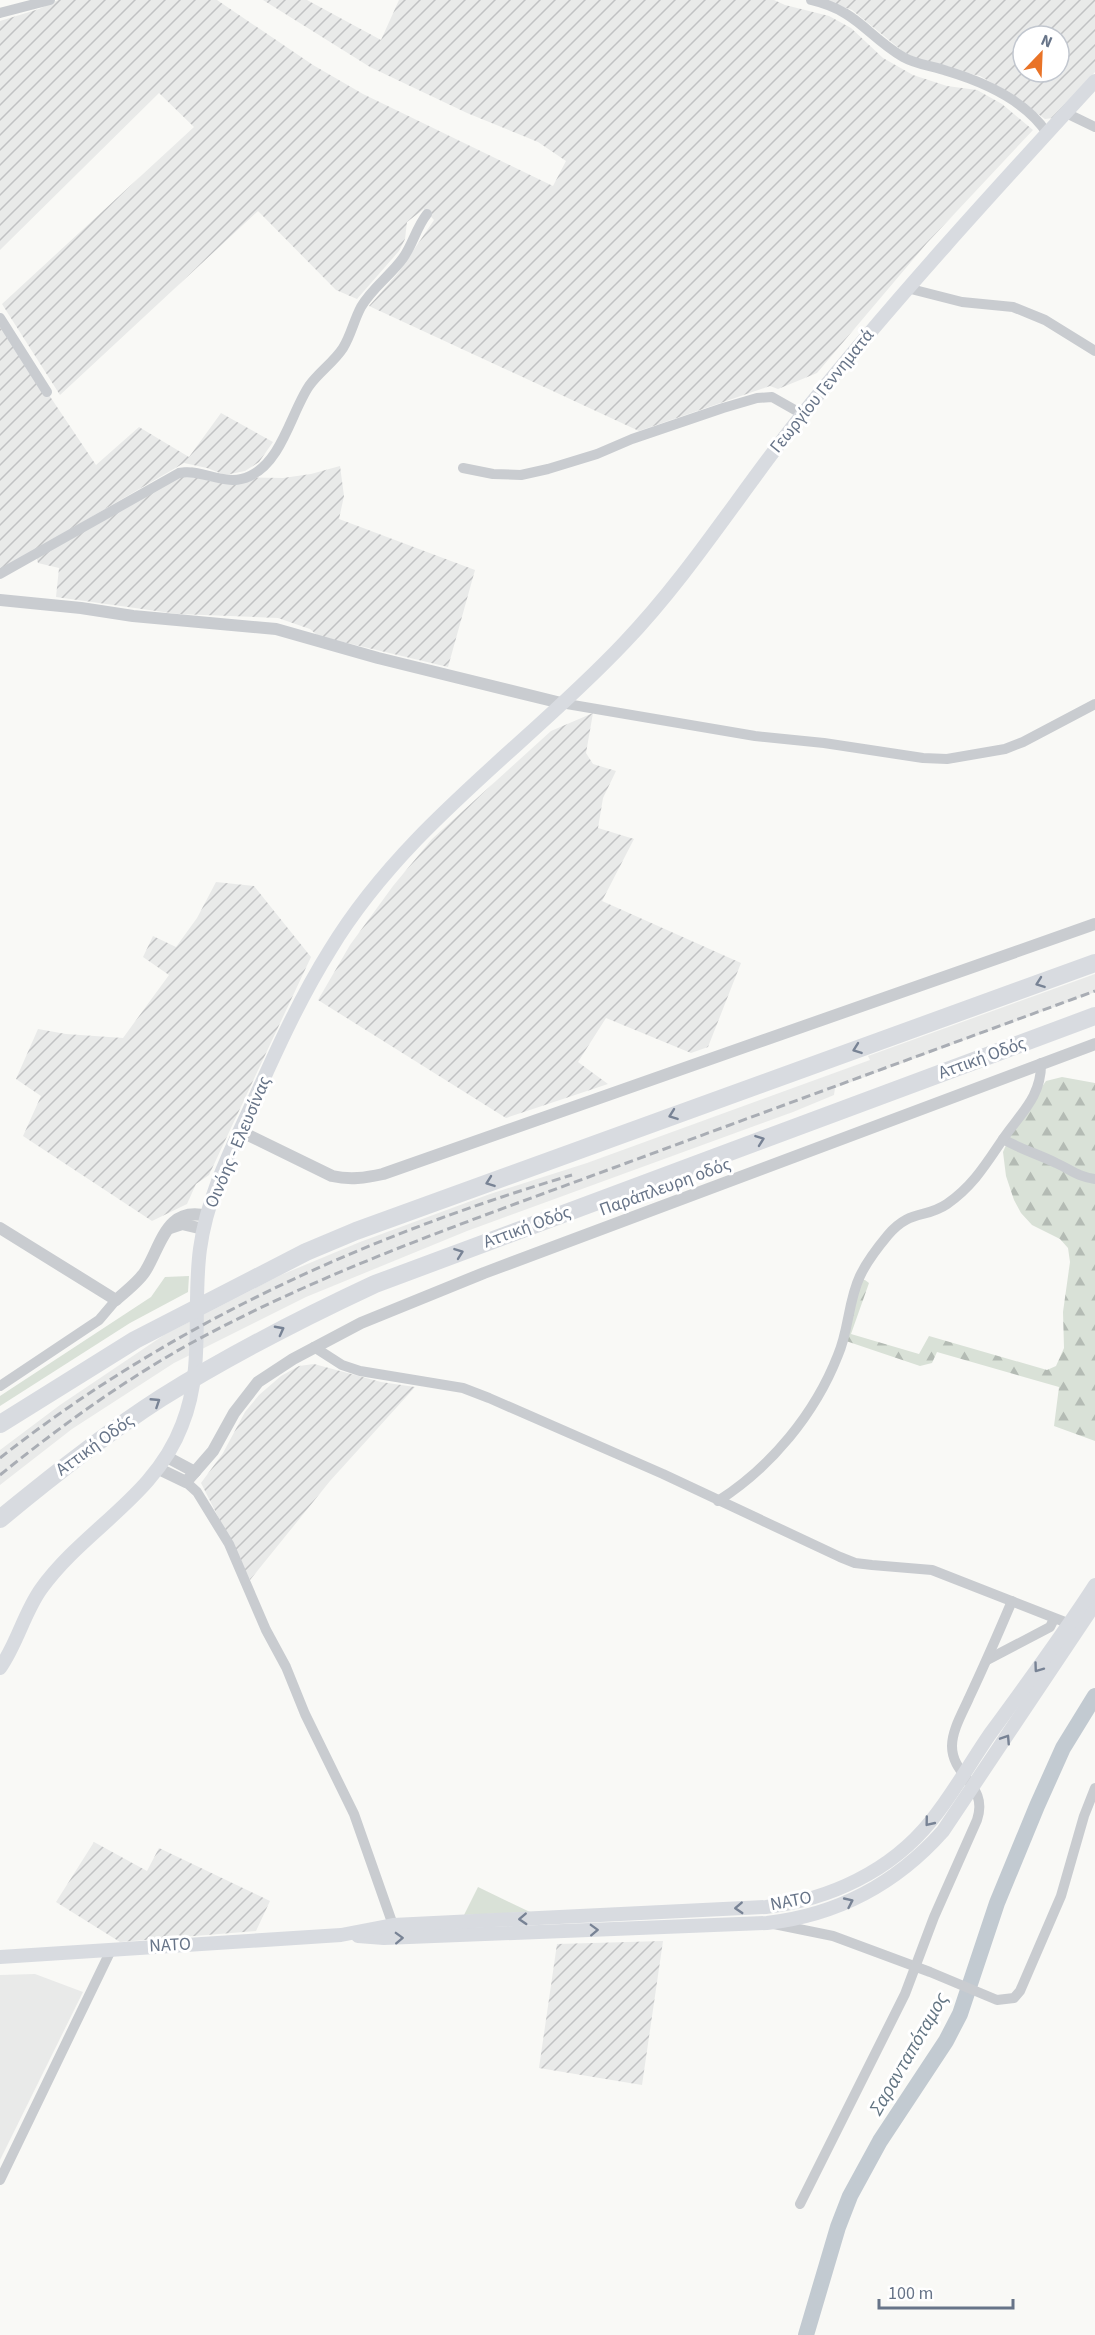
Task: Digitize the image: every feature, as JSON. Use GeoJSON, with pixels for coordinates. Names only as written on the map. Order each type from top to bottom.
{"type":"FeatureCollection","features":[{"type":"Feature","properties":{"kind":"highway"},"geometry":{"type":"LineString","coordinates":[[0,1424],[135,1340],[265,1273],[346,1235],[1095,963]]}},
{"type":"Feature","properties":{"kind":"highway","name":"Αττική Οδός"},"geometry":{"type":"LineString","coordinates":[[3,1517],[108,1434],[161,1399],[229,1358],[375,1284],[1095,1016]]}},
{"type":"Feature","properties":{"kind":"main road","name":"Γεωργίου Γεννηματά"},"geometry":{"type":"LineString","coordinates":[[561,703],[624,643],[656,607],[802,414],[907,288],[1093,83]]}},
{"type":"Feature","properties":{"kind":"main road","name":"Οινόης - Ελευσίνας"},"geometry":{"type":"LineString","coordinates":[[0,1681],[3,1663],[41,1589],[159,1469],[181,1431],[192,1394],[195,1372],[198,1266],[205,1222],[223,1170],[297,1009],[342,931],[374,888],[441,813],[561,703]]}},
{"type":"Feature","properties":{"kind":"main road","name":"ΝΑΤΟ"},"geometry":{"type":"LineString","coordinates":[[341,1935],[393,1925],[766,1907],[831,1893],[856,1881],[897,1855],[932,1821],[1095,1585]]}},
{"type":"Feature","properties":{"kind":"main road","name":"ΝΑΤΟ"},"geometry":{"type":"LineString","coordinates":[[0,1957],[341,1935],[384,1938],[767,1923],[790,1920],[837,1907],[885,1883],[926,1851],[944,1831],[1095,1604]]}},
{"type":"Feature","properties":{"kind":"street"},"geometry":{"type":"LineString","coordinates":[[0,13],[50,0]]}},
{"type":"Feature","properties":{"kind":"street"},"geometry":{"type":"LineString","coordinates":[[811,0],[840,9],[852,16],[905,58],[964,76],[995,90],[1038,120],[1047,133]]}},
{"type":"Feature","properties":{"kind":"street"},"geometry":{"type":"LineString","coordinates":[[1066,112],[1095,127]]}},
{"type":"Feature","properties":{"kind":"street"},"geometry":{"type":"LineString","coordinates":[[0,574],[179,473],[188,471],[222,479],[235,479],[248,478],[258,472],[272,456],[309,386],[341,350],[362,306],[403,257],[419,224],[428,214]]}},
{"type":"Feature","properties":{"kind":"street"},"geometry":{"type":"LineString","coordinates":[[907,288],[962,302],[1021,309],[1045,320],[1095,351]]}},
{"type":"Feature","properties":{"kind":"street"},"geometry":{"type":"LineString","coordinates":[[0,318],[47,392]]}},
{"type":"Feature","properties":{"kind":"street"},"geometry":{"type":"LineString","coordinates":[[463,468],[493,474],[521,476],[597,454],[632,439],[757,398],[772,397],[802,414]]}},
{"type":"Feature","properties":{"kind":"street"},"geometry":{"type":"LineString","coordinates":[[0,600],[133,616],[276,629],[338,648],[561,703],[755,736],[824,742],[923,758],[947,759],[1005,749],[1095,704]]}},
{"type":"Feature","properties":{"kind":"street"},"geometry":{"type":"LineString","coordinates":[[240,1131],[332,1176],[346,1179],[373,1176],[562,1112],[1095,924]]}},
{"type":"Feature","properties":{"kind":"street","name":"Παράπλευρη οδός"},"geometry":{"type":"LineString","coordinates":[[186,1482],[213,1451],[234,1413],[258,1382],[268,1373],[361,1323],[484,1273],[796,1158],[1095,1044]]}},
{"type":"Feature","properties":{"kind":"street"},"geometry":{"type":"LineString","coordinates":[[718,1501],[747,1481],[776,1452],[819,1394],[839,1354],[860,1276],[878,1248],[890,1232],[907,1217],[945,1206],[969,1188],[1031,1102],[1041,1074],[1041,1063]]}},
{"type":"Feature","properties":{"kind":"street"},"geometry":{"type":"LineString","coordinates":[[1003,1139],[1016,1147],[1054,1162],[1079,1177],[1095,1179]]}},
{"type":"Feature","properties":{"kind":"street"},"geometry":{"type":"LineString","coordinates":[[0,1386],[99,1320],[145,1272],[161,1238],[169,1228],[182,1224],[205,1222]]}},
{"type":"Feature","properties":{"kind":"street"},"geometry":{"type":"LineString","coordinates":[[0,1228],[116,1300]]}},
{"type":"Feature","properties":{"kind":"street"},"geometry":{"type":"LineString","coordinates":[[314,1347],[342,1365],[360,1371],[463,1388],[663,1474],[855,1563],[932,1570],[955,1577],[1070,1624]]}},
{"type":"Feature","properties":{"kind":"street"},"geometry":{"type":"LineString","coordinates":[[167,1457],[195,1472]]}},
{"type":"Feature","properties":{"kind":"street"},"geometry":{"type":"LineString","coordinates":[[159,1469],[186,1482],[197,1492],[234,1554],[266,1630],[286,1667],[354,1814],[393,1925]]}},
{"type":"Feature","properties":{"kind":"street"},"geometry":{"type":"LineString","coordinates":[[800,2204],[905,1994],[914,1966],[981,1808],[979,1796],[963,1774],[951,1745],[1012,1601]]}},
{"type":"Feature","properties":{"kind":"street"},"geometry":{"type":"LineString","coordinates":[[987,1660],[1050,1627],[1054,1619]]}},
{"type":"Feature","properties":{"kind":"street"},"geometry":{"type":"LineString","coordinates":[[767,1923],[833,1936],[997,2000],[1014,1998],[1020,1991],[1061,1896],[1084,1816],[1095,1788]]}},
{"type":"Feature","properties":{"kind":"street"},"geometry":{"type":"LineString","coordinates":[[0,2180],[112,1948]]}},
{"type":"Feature","properties":{"kind":"shaded area"},"geometry":{"type":"Polygon","coordinates":[[[58,0],[217,0],[313,65],[363,94],[553,186],[566,161],[538,142],[467,113],[370,67],[263,0],[307,0],[381,40],[399,0],[774,0],[829,16],[851,28],[883,58],[913,75],[947,86],[977,90],[1002,104],[1033,130],[927,243],[817,373],[778,389],[770,386],[639,431],[369,306],[398,273],[434,220],[424,209],[407,222],[405,239],[399,251],[357,299],[336,290],[258,211],[60,395],[2,304],[194,127],[159,93],[0,250],[0,21],[39,9],[58,0]]]}},
{"type":"Feature","properties":{"kind":"shaded area"},"geometry":{"type":"Polygon","coordinates":[[[823,0],[1095,0],[1095,72],[1053,118],[1045,119],[1006,91],[980,76],[928,63],[905,53],[852,10],[823,0]]]}},
{"type":"Feature","properties":{"kind":"shaded area"},"geometry":{"type":"Polygon","coordinates":[[[0,322],[96,465],[139,427],[189,457],[221,413],[273,442],[259,462],[245,471],[225,475],[184,463],[0,570],[0,322]]]}},
{"type":"Feature","properties":{"kind":"shaded area"},"geometry":{"type":"Polygon","coordinates":[[[340,466],[344,496],[339,519],[475,570],[448,667],[318,636],[310,629],[278,618],[178,614],[56,597],[59,568],[38,563],[35,553],[184,467],[196,468],[222,477],[283,478],[311,474],[340,466]]]}},
{"type":"Feature","properties":{"kind":"shaded area"},"geometry":{"type":"Polygon","coordinates":[[[593,713],[586,753],[593,764],[616,771],[603,798],[598,828],[634,839],[602,901],[741,963],[708,1047],[691,1053],[606,1018],[578,1062],[608,1084],[506,1118],[318,1000],[350,945],[393,886],[432,839],[551,731],[593,713]]]}},
{"type":"Feature","properties":{"kind":"shaded area"},"geometry":{"type":"Polygon","coordinates":[[[216,882],[254,886],[311,957],[209,1175],[196,1184],[187,1204],[152,1221],[23,1136],[41,1096],[16,1079],[38,1029],[66,1034],[123,1038],[169,975],[143,957],[153,936],[176,947],[197,918],[216,882]]]}},
{"type":"Feature","properties":{"kind":"shaded area"},"geometry":{"type":"Polygon","coordinates":[[[1095,974],[1095,992],[835,1088],[834,1095],[793,1112],[467,1231],[306,1297],[174,1363],[72,1429],[0,1485],[0,1450],[60,1405],[164,1335],[281,1275],[360,1242],[490,1194],[587,1163],[870,1060],[868,1056],[1095,974]]]}},
{"type":"Feature","properties":{"kind":"shaded area"},"geometry":{"type":"Polygon","coordinates":[[[314,1364],[381,1382],[415,1387],[330,1481],[250,1580],[201,1483],[223,1453],[245,1412],[259,1395],[281,1376],[299,1366],[314,1364]]]}},
{"type":"Feature","properties":{"kind":"shaded area"},"geometry":{"type":"Polygon","coordinates":[[[94,1842],[147,1871],[159,1848],[270,1901],[256,1931],[120,1942],[56,1902],[94,1842]]]}},
{"type":"Feature","properties":{"kind":"shaded area"},"geometry":{"type":"Polygon","coordinates":[[[663,1941],[642,2085],[539,2068],[557,1944],[663,1941]]]}},
{"type":"Feature","properties":{"kind":"shaded area"},"geometry":{"type":"Polygon","coordinates":[[[35,1974],[83,1992],[0,2160],[0,1975],[35,1974]]]}},
{"type":"Feature","properties":{"kind":"green space"},"geometry":{"type":"Polygon","coordinates":[[[1062,1077],[1095,1083],[1095,1441],[1054,1426],[1059,1387],[937,1352],[932,1363],[920,1366],[846,1341],[861,1280],[865,1280],[869,1283],[851,1334],[919,1354],[929,1336],[1047,1370],[1056,1366],[1064,1348],[1063,1312],[1070,1262],[1068,1248],[1060,1239],[1032,1225],[1021,1213],[1006,1176],[1003,1152],[1010,1136],[1046,1081],[1062,1077]]]}},
{"type":"Feature","properties":{"kind":"green space"},"geometry":{"type":"Polygon","coordinates":[[[189,1276],[188,1292],[130,1323],[0,1406],[0,1396],[151,1297],[165,1277],[189,1276]]]}},
{"type":"Feature","properties":{"kind":"green space"},"geometry":{"type":"Polygon","coordinates":[[[478,1887],[530,1912],[464,1915],[478,1887]]]}},
{"type":"Feature","properties":{"kind":"waterway","name":"Σαρανταπόταμος"},"geometry":{"type":"LineString","coordinates":[[806,2335],[838,2227],[850,2196],[880,2141],[946,2041],[960,2014],[997,1903],[1037,1806],[1063,1748],[1095,1696]]}},
{"type":"Feature","properties":{"kind":"railway"},"geometry":{"type":"LineString","coordinates":[[0,1475],[44,1440],[136,1376],[184,1347],[288,1295],[449,1229],[1095,991]]}},
{"type":"Feature","properties":{"kind":"railway"},"geometry":{"type":"LineString","coordinates":[[0,1458],[65,1410],[132,1366],[272,1289],[420,1226],[572,1175]]}}]}
